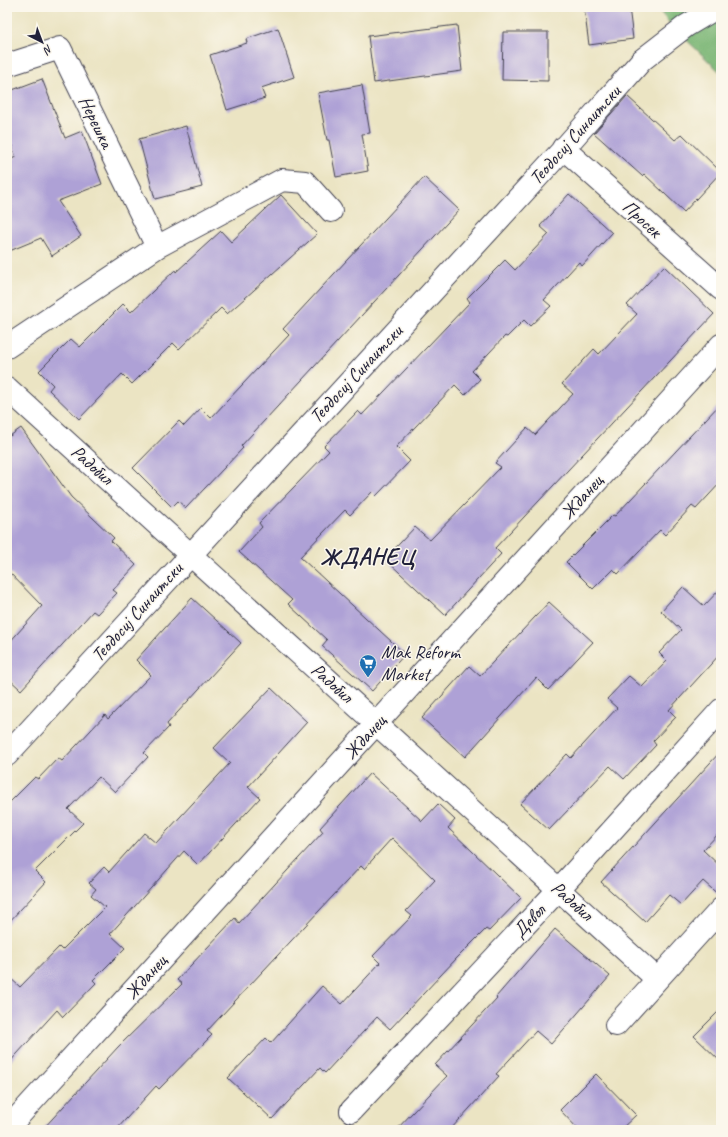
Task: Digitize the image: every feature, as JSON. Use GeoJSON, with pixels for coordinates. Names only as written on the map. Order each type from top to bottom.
{"type":"FeatureCollection","features":[{"type":"Feature","properties":{"kind":"street","name":"Теодосиј Синаитски"},"geometry":{"type":"LineString","coordinates":[[7,755],[642,60],[686,26],[718,7]]}},
{"type":"Feature","properties":{"kind":"street","name":"Нерешка"},"geometry":{"type":"LineString","coordinates":[[7,65],[60,48],[157,247]]}},
{"type":"Feature","properties":{"kind":"street","name":"Просек"},"geometry":{"type":"LineString","coordinates":[[563,148],[721,289]]}},
{"type":"Feature","properties":{"kind":"street"},"geometry":{"type":"LineString","coordinates":[[7,347],[157,247],[282,180],[305,182],[331,211]]}},
{"type":"Feature","properties":{"kind":"street","name":"Жданец"},"geometry":{"type":"LineString","coordinates":[[7,1129],[721,345]]}},
{"type":"Feature","properties":{"kind":"street","name":"Радобил"},"geometry":{"type":"LineString","coordinates":[[7,388],[657,979]]}},
{"type":"Feature","properties":{"kind":"street","name":"Девол"},"geometry":{"type":"LineString","coordinates":[[351,1111],[559,889],[721,710]]}},
{"type":"Feature","properties":{"kind":"street"},"geometry":{"type":"LineString","coordinates":[[616,1024],[721,909]]}},
{"type":"Feature","properties":{"kind":"green space"},"geometry":{"type":"Polygon","coordinates":[[[656,7],[721,7],[721,73],[672,26],[656,7]]]}},
{"type":"Feature","properties":{"kind":"building"},"geometry":{"type":"Polygon","coordinates":[[[584,7],[629,7],[633,39],[589,45],[584,7]]]}},
{"type":"Feature","properties":{"kind":"building"},"geometry":{"type":"Polygon","coordinates":[[[457,25],[462,71],[374,83],[368,36],[457,25]]]}},
{"type":"Feature","properties":{"kind":"building"},"geometry":{"type":"Polygon","coordinates":[[[278,28],[294,77],[261,88],[265,98],[227,110],[210,55],[247,43],[246,39],[278,28]]]}},
{"type":"Feature","properties":{"kind":"building"},"geometry":{"type":"Polygon","coordinates":[[[503,32],[548,32],[548,81],[502,80],[503,32]]]}},
{"type":"Feature","properties":{"kind":"building"},"geometry":{"type":"Polygon","coordinates":[[[42,79],[65,138],[82,131],[102,184],[58,201],[81,236],[52,256],[41,238],[7,252],[7,161],[16,157],[7,133],[7,92],[42,79]]]}},
{"type":"Feature","properties":{"kind":"building"},"geometry":{"type":"Polygon","coordinates":[[[362,85],[370,133],[362,134],[368,171],[336,177],[318,93],[362,85]]]}},
{"type":"Feature","properties":{"kind":"building"},"geometry":{"type":"Polygon","coordinates":[[[627,96],[675,140],[682,134],[721,172],[684,212],[644,174],[642,176],[594,133],[627,96]]]}},
{"type":"Feature","properties":{"kind":"building"},"geometry":{"type":"Polygon","coordinates":[[[186,126],[202,187],[155,199],[139,139],[186,126]]]}},
{"type":"Feature","properties":{"kind":"building"},"geometry":{"type":"Polygon","coordinates":[[[424,177],[459,210],[241,446],[243,448],[186,508],[178,501],[172,507],[133,468],[179,421],[184,426],[201,408],[211,418],[289,335],[283,329],[424,177]]]}},
{"type":"Feature","properties":{"kind":"building"},"geometry":{"type":"Polygon","coordinates":[[[569,194],[612,233],[582,266],[579,262],[544,300],[551,306],[530,326],[524,320],[507,337],[505,336],[472,371],[480,379],[465,395],[455,385],[396,447],[410,461],[376,496],[372,492],[350,515],[345,510],[300,557],[405,654],[372,691],[322,646],[327,640],[288,604],[292,600],[239,552],[262,527],[259,523],[329,451],[324,446],[358,411],[362,415],[470,302],[467,298],[505,260],[515,270],[549,234],[540,226],[569,194]]]}},
{"type":"Feature","properties":{"kind":"building"},"geometry":{"type":"Polygon","coordinates":[[[281,195],[317,234],[227,314],[221,308],[179,349],[173,343],[132,384],[122,374],[79,419],[49,390],[53,385],[39,371],[71,339],[80,347],[123,304],[131,312],[175,270],[176,272],[221,231],[231,242],[281,195]]]}},
{"type":"Feature","properties":{"kind":"building"},"geometry":{"type":"Polygon","coordinates":[[[664,266],[714,314],[495,548],[501,554],[445,615],[385,559],[415,527],[430,540],[501,467],[495,463],[527,428],[535,435],[573,394],[562,384],[594,349],[599,354],[637,314],[627,305],[664,266]]]}},
{"type":"Feature","properties":{"kind":"building"},"geometry":{"type":"Polygon","coordinates":[[[721,403],[721,482],[696,509],[692,506],[665,535],[660,530],[618,574],[613,569],[593,589],[566,562],[613,515],[615,516],[721,403]]]}},
{"type":"Feature","properties":{"kind":"building"},"geometry":{"type":"Polygon","coordinates":[[[21,428],[71,497],[114,538],[111,541],[136,565],[113,590],[117,593],[97,614],[93,611],[21,690],[7,677],[7,645],[42,606],[7,570],[7,438],[21,428]]]}},
{"type":"Feature","properties":{"kind":"building"},"geometry":{"type":"Polygon","coordinates":[[[683,587],[704,606],[721,588],[721,653],[669,710],[676,717],[653,741],[656,745],[624,779],[610,766],[549,830],[520,804],[567,754],[571,758],[617,708],[607,699],[629,676],[642,687],[667,661],[659,653],[681,630],[661,611],[683,587]]]}},
{"type":"Feature","properties":{"kind":"building"},"geometry":{"type":"Polygon","coordinates":[[[192,598],[241,643],[167,724],[169,727],[144,753],[148,757],[115,792],[99,777],[68,809],[83,823],[35,871],[46,882],[7,924],[7,805],[35,777],[38,779],[58,758],[62,761],[105,715],[108,719],[151,675],[136,660],[192,598]]]}},
{"type":"Feature","properties":{"kind":"building"},"geometry":{"type":"Polygon","coordinates":[[[549,602],[593,642],[548,690],[536,678],[465,757],[422,718],[469,666],[480,676],[549,602]]]}},
{"type":"Feature","properties":{"kind":"building"},"geometry":{"type":"Polygon","coordinates":[[[271,688],[307,722],[248,787],[260,798],[198,865],[184,851],[110,934],[125,948],[93,980],[96,983],[63,1017],[57,1010],[7,1065],[7,975],[20,987],[59,947],[62,950],[105,907],[91,895],[96,889],[89,883],[104,867],[109,872],[144,833],[156,843],[230,763],[214,748],[271,688]]]}},
{"type":"Feature","properties":{"kind":"building"},"geometry":{"type":"Polygon","coordinates":[[[721,751],[721,831],[703,850],[721,867],[721,897],[703,881],[681,905],[669,895],[645,922],[601,882],[721,751]]]}},
{"type":"Feature","properties":{"kind":"building"},"geometry":{"type":"Polygon","coordinates":[[[370,773],[422,821],[438,804],[455,820],[448,828],[521,898],[489,931],[486,929],[457,958],[390,1029],[377,1017],[325,1073],[320,1068],[272,1119],[228,1078],[266,1038],[271,1043],[322,986],[342,1004],[380,963],[373,956],[412,916],[406,911],[435,880],[392,838],[364,869],[361,866],[207,1031],[212,1035],[159,1089],[156,1086],[116,1130],[42,1130],[118,1047],[182,984],[177,980],[235,918],[239,923],[323,832],[320,828],[370,773]]]}},
{"type":"Feature","properties":{"kind":"building"},"geometry":{"type":"Polygon","coordinates":[[[555,929],[610,976],[551,1044],[536,1031],[496,1074],[499,1076],[450,1130],[396,1130],[447,1076],[435,1065],[497,998],[496,997],[555,929]]]}},
{"type":"Feature","properties":{"kind":"building"},"geometry":{"type":"Polygon","coordinates":[[[721,1009],[721,1062],[694,1036],[721,1009]]]}},
{"type":"Feature","properties":{"kind":"building"},"geometry":{"type":"Polygon","coordinates":[[[596,1074],[636,1115],[620,1130],[579,1130],[560,1110],[596,1074]]]}},
{"type":"Feature","properties":{"kind":"place","name":"Mak Reform Market"},"geometry":{"type":"Point","coordinates":[368,678]}},
{"type":"Feature","properties":{"kind":"district","name":"ЖДАНЕЦ"},"geometry":{"type":"Point","coordinates":[368,556]}}]}
